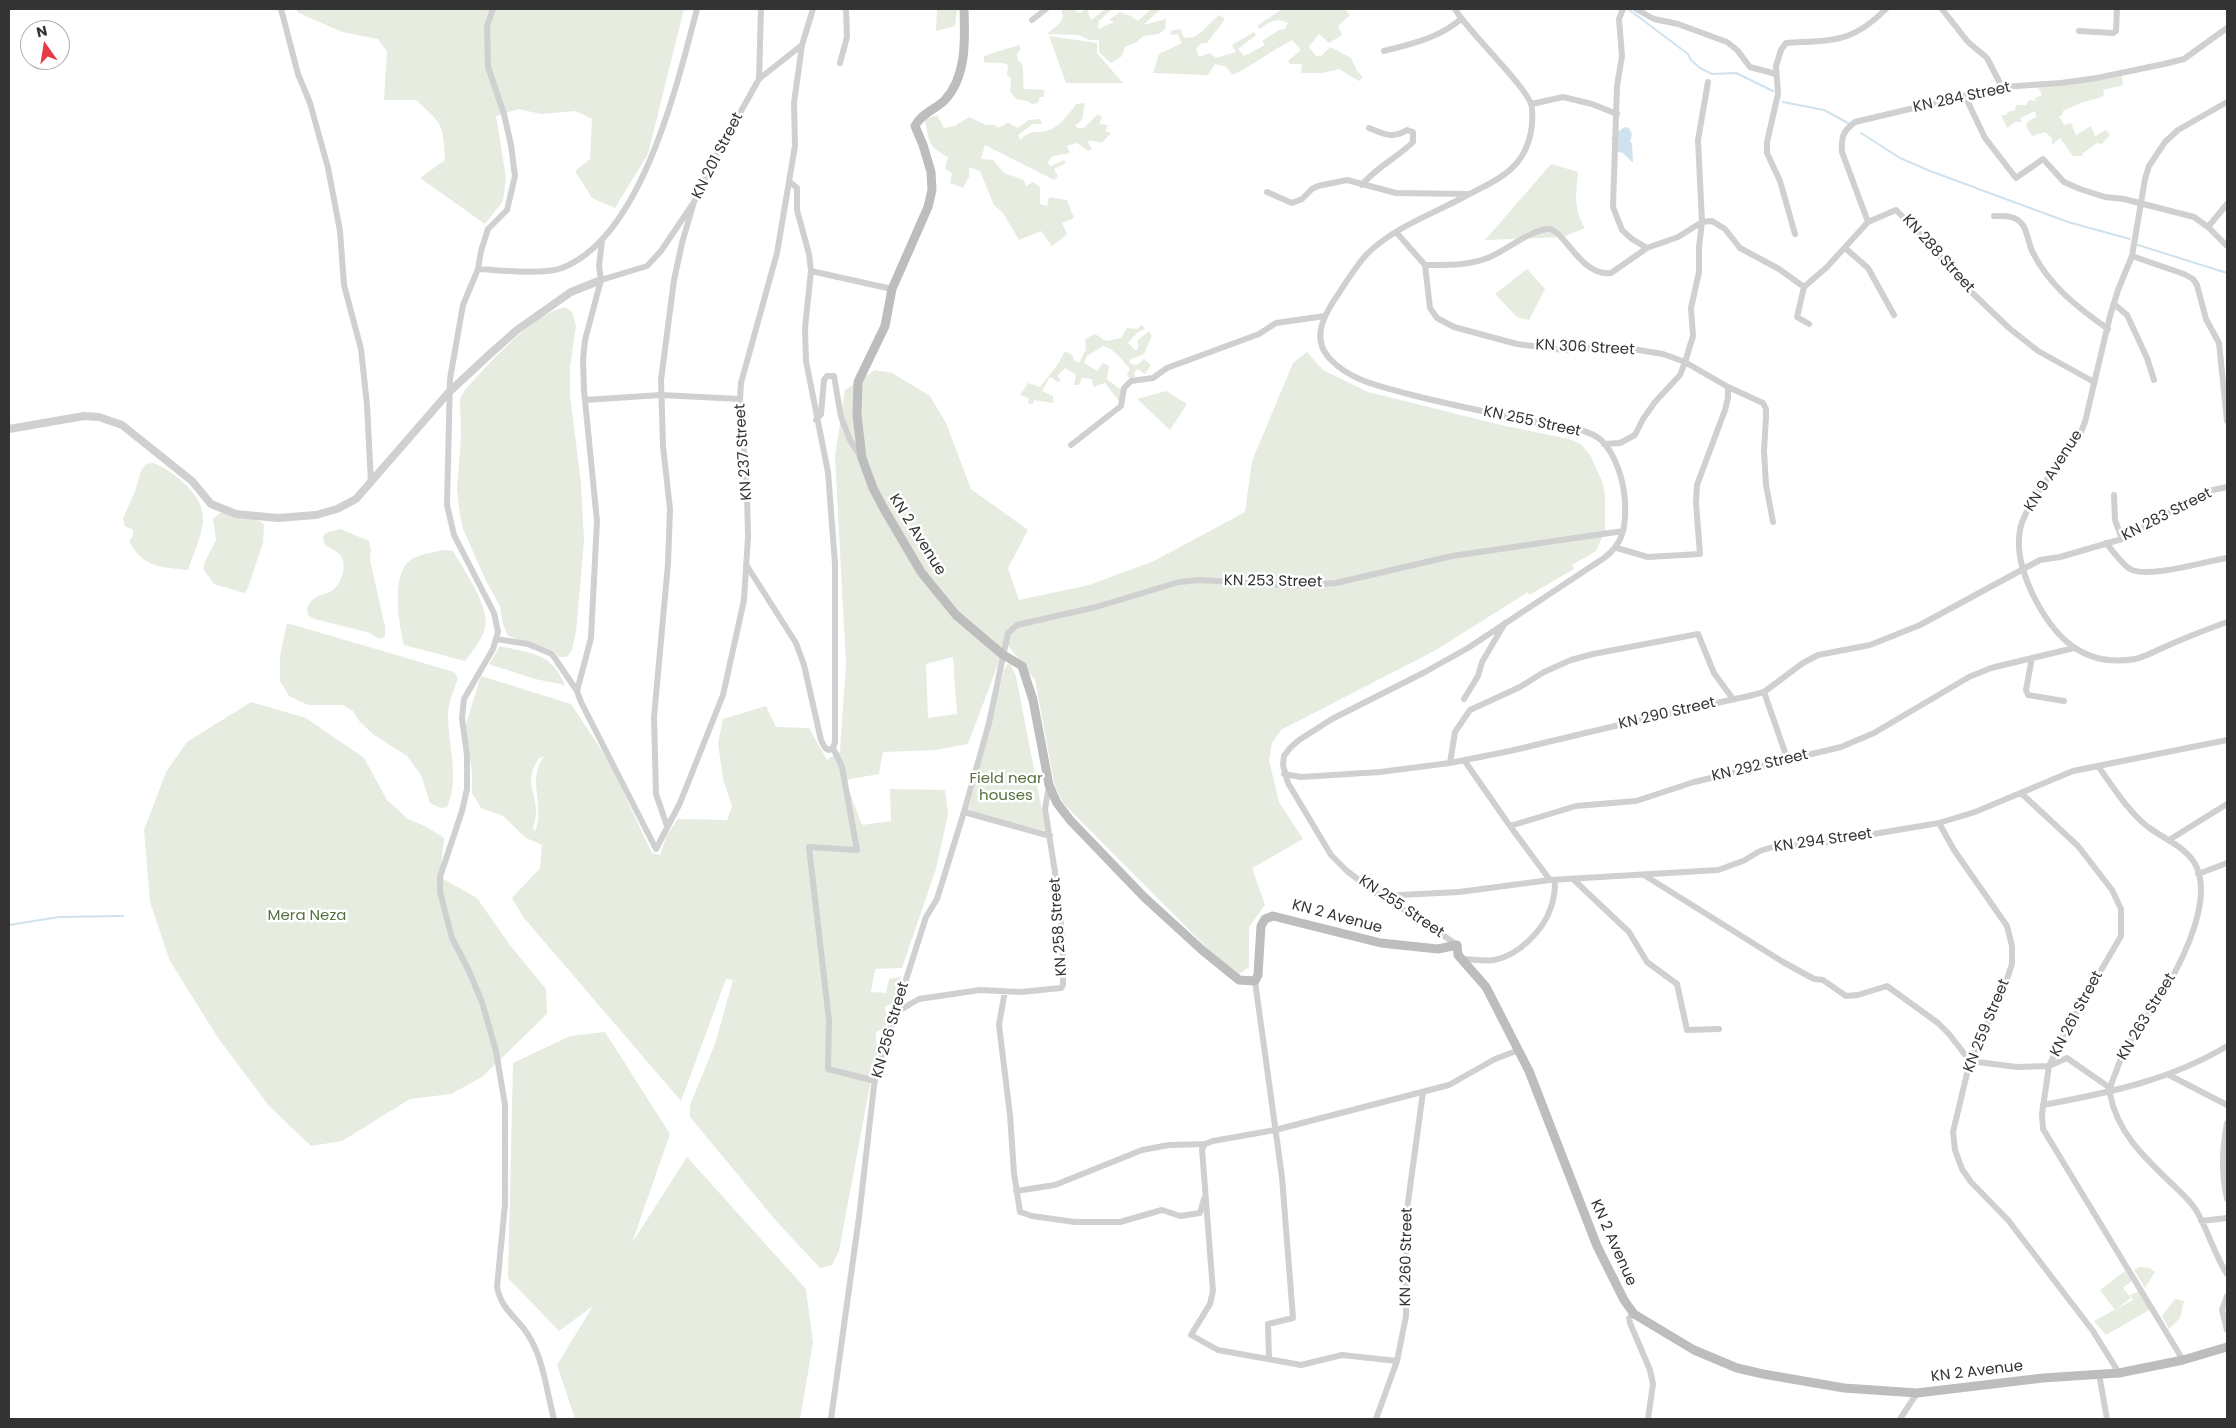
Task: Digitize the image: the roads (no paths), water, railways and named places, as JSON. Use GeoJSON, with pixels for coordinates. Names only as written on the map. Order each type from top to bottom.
{"type":"FeatureCollection","features":[{"type":"Feature","properties":{"kind":"main road","name":"KN 2 Avenue"},"geometry":{"type":"LineString","coordinates":[[964,9],[965,41],[958,80],[951,93],[937,107],[923,115],[915,126],[924,145],[931,172],[932,190],[928,207],[892,289],[885,326],[858,382],[857,415],[862,458],[884,509],[921,572],[956,615],[1002,654],[1022,666],[1040,732],[1049,785],[1057,803],[1070,820],[1144,896],[1202,950],[1239,980],[1256,981],[1261,926],[1265,919],[1273,916],[1381,943],[1438,949],[1457,945],[1458,954],[1486,987],[1529,1071],[1597,1246],[1616,1284],[1634,1314],[1694,1350],[1737,1368],[1844,1388],[1917,1393],[2043,1378],[2120,1372],[2183,1360],[2227,1347]]}},
{"type":"Feature","properties":{"kind":"street"},"geometry":{"type":"LineString","coordinates":[[281,9],[298,74],[310,103],[328,168],[335,204],[340,231],[344,285],[361,349],[367,405],[371,483]]}},
{"type":"Feature","properties":{"kind":"street"},"geometry":{"type":"LineString","coordinates":[[492,9],[487,26],[488,67],[504,114],[515,176],[507,210],[488,229],[478,269],[463,305],[449,392],[447,505],[454,535],[494,613],[498,632],[492,649],[464,698],[462,718],[467,755],[467,789],[462,811],[440,877],[440,892],[452,938],[482,1002],[496,1052],[505,1105],[505,1204],[497,1287],[500,1300],[531,1338],[554,1419]]}},
{"type":"Feature","properties":{"kind":"street"},"geometry":{"type":"LineString","coordinates":[[478,269],[531,271],[560,269],[580,259],[602,242],[638,188],[651,158],[679,78],[697,9]]}},
{"type":"Feature","properties":{"kind":"street"},"geometry":{"type":"LineString","coordinates":[[759,79],[761,9]]}},
{"type":"Feature","properties":{"kind":"street"},"geometry":{"type":"LineString","coordinates":[[802,45],[813,9]]}},
{"type":"Feature","properties":{"kind":"street"},"geometry":{"type":"LineString","coordinates":[[840,63],[846,37],[846,9]]}},
{"type":"Feature","properties":{"kind":"street"},"geometry":{"type":"LineString","coordinates":[[1032,20],[1046,9]]}},
{"type":"Feature","properties":{"kind":"street"},"geometry":{"type":"LineString","coordinates":[[1455,9],[1460,19],[1509,73],[1532,104],[1563,97],[1592,104],[1617,114]]}},
{"type":"Feature","properties":{"kind":"street"},"geometry":{"type":"LineString","coordinates":[[1623,9],[1619,19],[1622,56],[1617,86],[1613,207],[1622,230],[1647,248]]}},
{"type":"Feature","properties":{"kind":"street"},"geometry":{"type":"LineString","coordinates":[[1636,9],[1654,19],[1678,24],[1727,42],[1737,50],[1750,67],[1776,74]]}},
{"type":"Feature","properties":{"kind":"street"},"geometry":{"type":"LineString","coordinates":[[1795,234],[1780,181],[1767,153],[1767,142],[1778,94],[1776,74],[1778,57],[1786,42],[1848,37],[1871,24],[1886,9]]}},
{"type":"Feature","properties":{"kind":"street"},"geometry":{"type":"LineString","coordinates":[[1942,9],[1968,42],[1987,58],[2002,87]]}},
{"type":"Feature","properties":{"kind":"street"},"geometry":{"type":"LineString","coordinates":[[2079,31],[2113,33],[2116,31],[2116,9]]}},
{"type":"Feature","properties":{"kind":"street"},"geometry":{"type":"LineString","coordinates":[[1384,51],[1423,40],[1448,30],[1460,19]]}},
{"type":"Feature","properties":{"kind":"street","name":"KN 284 Street"},"geometry":{"type":"LineString","coordinates":[[1868,222],[1842,152],[1842,140],[1845,130],[1855,122],[2002,87],[2061,83],[2132,72],[2184,59],[2227,28]]}},
{"type":"Feature","properties":{"kind":"street","name":"KN 201 Street"},"geometry":{"type":"LineString","coordinates":[[601,280],[647,266],[674,235],[694,202],[712,163],[759,79],[802,45]]}},
{"type":"Feature","properties":{"kind":"street","name":"KN 237 Street"},"geometry":{"type":"LineString","coordinates":[[577,690],[581,702],[654,848],[657,849],[680,803],[701,754],[723,695],[744,600],[747,566],[747,491],[740,399],[748,354],[762,314],[777,254],[790,182],[795,146],[794,103],[802,45]]}},
{"type":"Feature","properties":{"kind":"street"},"geometry":{"type":"LineString","coordinates":[[1604,444],[1620,443],[1635,435],[1643,419],[1655,402],[1680,375],[1686,362],[1693,336],[1691,308],[1699,272],[1702,222],[1698,140],[1708,82]]}},
{"type":"Feature","properties":{"kind":"street"},"geometry":{"type":"LineString","coordinates":[[1965,96],[1984,138],[2016,178],[2043,159],[2064,182],[2105,197],[2124,198],[2194,217],[2208,227],[2227,246]]}},
{"type":"Feature","properties":{"kind":"street","name":"KN 9 Avenue"},"geometry":{"type":"LineString","coordinates":[[2227,102],[2178,130],[2165,142],[2149,166],[2145,179],[2132,256],[2114,304],[2085,422],[2080,434],[2025,514],[2020,530],[2019,553],[2023,570],[2052,628],[2074,648],[2090,655],[2110,659],[2134,659],[2153,654],[2227,622]]}},
{"type":"Feature","properties":{"kind":"street","name":"KN 255 Street"},"geometry":{"type":"LineString","coordinates":[[1532,104],[1532,127],[1528,145],[1522,158],[1511,170],[1496,181],[1396,232],[1368,254],[1325,316],[1320,330],[1320,341],[1324,352],[1342,370],[1374,385],[1434,401],[1582,431],[1599,439],[1619,469],[1625,500],[1623,532],[1617,548]]}},
{"type":"Feature","properties":{"kind":"street"},"geometry":{"type":"LineString","coordinates":[[1362,185],[1369,176],[1401,154],[1413,142],[1413,132],[1407,130],[1400,135],[1391,136],[1369,128]]}},
{"type":"Feature","properties":{"kind":"street"},"geometry":{"type":"LineString","coordinates":[[1267,192],[1292,203],[1302,199],[1318,186],[1347,180],[1396,193],[1468,194]]}},
{"type":"Feature","properties":{"kind":"street"},"geometry":{"type":"LineString","coordinates":[[790,182],[796,188],[797,210],[810,254],[812,271],[804,345],[816,420],[828,472],[835,564],[835,742],[833,748],[842,767],[857,850],[809,848],[829,1020],[828,1069],[875,1081]]}},
{"type":"Feature","properties":{"kind":"street"},"geometry":{"type":"LineString","coordinates":[[667,826],[656,794],[654,717],[668,564],[670,509],[661,395],[674,280],[694,202]]}},
{"type":"Feature","properties":{"kind":"street"},"geometry":{"type":"LineString","coordinates":[[2208,227],[2227,204]]}},
{"type":"Feature","properties":{"kind":"street","name":"KN 288 Street"},"geometry":{"type":"LineString","coordinates":[[1804,287],[1820,274],[1868,222],[1892,211],[1899,211],[1963,284],[2009,328],[2038,351],[2094,382]]}},
{"type":"Feature","properties":{"kind":"street"},"geometry":{"type":"LineString","coordinates":[[1994,216],[2010,216],[2022,224],[2033,253],[2057,286],[2080,309],[2108,329]]}},
{"type":"Feature","properties":{"kind":"street"},"geometry":{"type":"LineString","coordinates":[[1396,232],[1426,265],[1472,264],[1491,257],[1548,228],[1560,234],[1575,256],[1599,273],[1604,274],[1611,273],[1647,248],[1678,237],[1702,222],[1712,221],[1719,224],[1740,248],[1779,269],[1804,287],[1797,317],[1809,324]]}},
{"type":"Feature","properties":{"kind":"street"},"geometry":{"type":"LineString","coordinates":[[577,690],[591,638],[596,521],[583,360],[585,340],[601,280],[599,266],[602,242]]}},
{"type":"Feature","properties":{"kind":"street"},"geometry":{"type":"LineString","coordinates":[[1845,248],[1868,268],[1894,315]]}},
{"type":"Feature","properties":{"kind":"street"},"geometry":{"type":"LineString","coordinates":[[2132,256],[2193,278],[2197,285],[2206,319],[2219,343],[2227,421]]}},
{"type":"Feature","properties":{"kind":"street","name":"KN 306 Street"},"geometry":{"type":"LineString","coordinates":[[1426,265],[1430,308],[1437,318],[1454,327],[1517,344],[1564,350],[1614,346],[1663,354],[1686,362],[1728,387],[1762,403],[1766,409],[1764,451],[1766,485],[1773,522]]}},
{"type":"Feature","properties":{"kind":"street"},"geometry":{"type":"LineString","coordinates":[[812,271],[892,289]]}},
{"type":"Feature","properties":{"kind":"street"},"geometry":{"type":"LineString","coordinates":[[9,429],[84,416],[100,416],[122,425],[192,481],[211,504],[236,514],[278,518],[316,515],[337,509],[356,499],[449,392],[530,320],[571,292],[601,280]]}},
{"type":"Feature","properties":{"kind":"street"},"geometry":{"type":"LineString","coordinates":[[2114,304],[2127,315],[2147,358],[2154,380]]}},
{"type":"Feature","properties":{"kind":"street"},"geometry":{"type":"LineString","coordinates":[[1071,445],[1121,406],[1124,388],[1131,381],[1153,378],[1167,368],[1252,337],[1276,323],[1325,316]]}},
{"type":"Feature","properties":{"kind":"street"},"geometry":{"type":"LineString","coordinates":[[816,420],[821,414],[824,380],[827,376],[834,376],[841,417],[850,440],[862,458]]}},
{"type":"Feature","properties":{"kind":"street"},"geometry":{"type":"LineString","coordinates":[[1284,774],[1284,756],[1299,740],[1332,719],[1459,652],[1592,567],[1617,548],[1648,557],[1700,554],[1696,503],[1697,485],[1725,410],[1728,387]]}},
{"type":"Feature","properties":{"kind":"street"},"geometry":{"type":"LineString","coordinates":[[585,400],[661,395],[740,399]]}},
{"type":"Feature","properties":{"kind":"street","name":"KN 283 Street"},"geometry":{"type":"LineString","coordinates":[[2023,570],[2040,560],[2060,557],[2122,539],[2208,491],[2227,487]]}},
{"type":"Feature","properties":{"kind":"street"},"geometry":{"type":"LineString","coordinates":[[2114,495],[2115,520],[2122,539]]}},
{"type":"Feature","properties":{"kind":"street","name":"KN 253 Street"},"geometry":{"type":"LineString","coordinates":[[1002,654],[1008,633],[1017,625],[1096,607],[1179,582],[1200,580],[1299,586],[1336,583],[1452,556],[1623,532]]}},
{"type":"Feature","properties":{"kind":"street"},"geometry":{"type":"LineString","coordinates":[[2106,543],[2129,568],[2136,571],[2177,568],[2227,558]]}},
{"type":"Feature","properties":{"kind":"street"},"geometry":{"type":"LineString","coordinates":[[747,566],[796,643],[804,665],[820,740],[825,748],[829,750],[833,748]]}},
{"type":"Feature","properties":{"kind":"street","name":"KN 290 Street"},"geometry":{"type":"LineString","coordinates":[[1284,774],[1300,777],[1380,772],[1450,763],[1764,692],[1803,663],[1818,655],[1885,640],[1920,625],[1996,582],[2023,570]]}},
{"type":"Feature","properties":{"kind":"street"},"geometry":{"type":"LineString","coordinates":[[1464,699],[1478,676],[1482,662],[1507,621]]}},
{"type":"Feature","properties":{"kind":"street"},"geometry":{"type":"LineString","coordinates":[[1450,763],[1455,732],[1470,710],[1544,672],[1571,660],[1593,654],[1698,634],[1714,673],[1733,699]]}},
{"type":"Feature","properties":{"kind":"street"},"geometry":{"type":"LineString","coordinates":[[496,639],[528,644],[552,654],[577,690]]}},
{"type":"Feature","properties":{"kind":"street","name":"KN 292 Street"},"geometry":{"type":"LineString","coordinates":[[1510,826],[1576,806],[1636,801],[1694,782],[1841,747],[1906,716],[1969,678],[1990,668],[2074,648]]}},
{"type":"Feature","properties":{"kind":"street","name":"KN 256 Street"},"geometry":{"type":"LineString","coordinates":[[831,1419],[860,1217],[875,1081],[926,917],[937,899],[964,812],[989,723],[1002,654]]}},
{"type":"Feature","properties":{"kind":"street"},"geometry":{"type":"LineString","coordinates":[[2032,658],[2026,690],[2028,696],[2064,701]]}},
{"type":"Feature","properties":{"kind":"street"},"geometry":{"type":"LineString","coordinates":[[1764,692],[1788,761]]}},
{"type":"Feature","properties":{"kind":"street","name":"KN 294 Street"},"geometry":{"type":"LineString","coordinates":[[1380,896],[1459,892],[1553,880],[1644,876],[1718,870],[1776,846],[1834,842],[1939,823],[1975,812],[2057,776],[2227,740]]}},
{"type":"Feature","properties":{"kind":"street"},"geometry":{"type":"LineString","coordinates":[[1463,959],[1495,960],[1506,956],[1529,941],[1544,923],[1551,909],[1553,880],[1510,826],[1464,760]]}},
{"type":"Feature","properties":{"kind":"street","name":"KN 263 Street"},"geometry":{"type":"LineString","coordinates":[[2098,766],[2131,810],[2149,827],[2169,840],[2192,859],[2202,887],[2201,900],[2184,952],[2168,985],[2137,1030],[2122,1057],[2110,1090]]}},
{"type":"Feature","properties":{"kind":"street","name":"KN 255 Street"},"geometry":{"type":"LineString","coordinates":[[1284,774],[1295,796],[1331,855],[1347,871],[1380,896],[1420,919],[1457,945]]}},
{"type":"Feature","properties":{"kind":"street","name":"KN 258 Street"},"geometry":{"type":"LineString","coordinates":[[895,1013],[919,1000],[980,990],[1022,992],[1061,988],[1063,985],[1063,945],[1045,809],[1049,785]]}},
{"type":"Feature","properties":{"kind":"street","name":"KN 261 Street"},"geometry":{"type":"LineString","coordinates":[[2020,793],[2078,846],[2112,890],[2121,909],[2121,936],[2064,1034],[2049,1066],[2043,1105],[2043,1129],[2183,1360]]}},
{"type":"Feature","properties":{"kind":"street"},"geometry":{"type":"LineString","coordinates":[[2169,840],[2227,804]]}},
{"type":"Feature","properties":{"kind":"street"},"geometry":{"type":"LineString","coordinates":[[964,812],[1050,836]]}},
{"type":"Feature","properties":{"kind":"street","name":"KN 259 Street"},"geometry":{"type":"LineString","coordinates":[[1939,823],[1954,850],[2007,926],[2012,946],[2012,964],[2004,988],[1970,1061],[1953,1132],[1955,1150],[1962,1169],[1971,1182],[2008,1220],[2093,1331],[2120,1372]]}},
{"type":"Feature","properties":{"kind":"street"},"geometry":{"type":"LineString","coordinates":[[2198,874],[2227,863]]}},
{"type":"Feature","properties":{"kind":"street"},"geometry":{"type":"LineString","coordinates":[[1644,876],[1783,962],[1814,979],[1823,980],[1846,996],[1858,995],[1887,986],[1938,1023],[1970,1061],[2017,1067],[2049,1066],[2067,1058],[2110,1090],[2118,1119],[2132,1144],[2187,1198],[2201,1221],[2212,1247],[2227,1274]]}},
{"type":"Feature","properties":{"kind":"street"},"geometry":{"type":"LineString","coordinates":[[1574,880],[1629,932],[1647,962],[1677,984],[1687,1030],[1718,1029]]}},
{"type":"Feature","properties":{"kind":"street"},"geometry":{"type":"LineString","coordinates":[[1256,981],[1282,1177],[1293,1318],[1268,1324],[1269,1359]]}},
{"type":"Feature","properties":{"kind":"street"},"geometry":{"type":"LineString","coordinates":[[1005,991],[999,1025],[1016,1191],[1020,1212],[1025,1215],[1075,1222],[1120,1222],[1162,1210],[1180,1216],[1200,1213],[1205,1196]]}},
{"type":"Feature","properties":{"kind":"street"},"geometry":{"type":"LineString","coordinates":[[2043,1105],[2170,1075],[2197,1063],[2227,1046]]}},
{"type":"Feature","properties":{"kind":"street"},"geometry":{"type":"LineString","coordinates":[[1016,1191],[1055,1185],[1142,1150],[1169,1145],[1205,1144],[1275,1130],[1423,1092],[1455,1082],[1495,1059],[1519,1050]]}},
{"type":"Feature","properties":{"kind":"street"},"geometry":{"type":"LineString","coordinates":[[2170,1075],[2227,1105]]}},
{"type":"Feature","properties":{"kind":"street","name":"KN 260 Street"},"geometry":{"type":"LineString","coordinates":[[1376,1419],[1397,1361],[1406,1316],[1406,1218],[1423,1092]]}},
{"type":"Feature","properties":{"kind":"street"},"geometry":{"type":"LineString","coordinates":[[2227,1123],[2224,1183],[2227,1199]]}},
{"type":"Feature","properties":{"kind":"street"},"geometry":{"type":"LineString","coordinates":[[1205,1144],[1202,1155],[1214,1291],[1210,1304],[1191,1335],[1218,1350],[1301,1365],[1342,1355],[1397,1361]]}},
{"type":"Feature","properties":{"kind":"street"},"geometry":{"type":"LineString","coordinates":[[2201,1221],[2227,1218]]}},
{"type":"Feature","properties":{"kind":"street"},"geometry":{"type":"LineString","coordinates":[[2227,1296],[2222,1310],[2227,1330]]}},
{"type":"Feature","properties":{"kind":"street"},"geometry":{"type":"LineString","coordinates":[[1634,1314],[1628,1318],[1650,1370],[1653,1384],[1648,1419]]}},
{"type":"Feature","properties":{"kind":"street"},"geometry":{"type":"LineString","coordinates":[[2099,1374],[2107,1419]]}},
{"type":"Feature","properties":{"kind":"street"},"geometry":{"type":"LineString","coordinates":[[1900,1419],[1917,1393]]}},
{"type":"Feature","properties":{"kind":"water"},"geometry":{"type":"Polygon","coordinates":[[[1625,127],[1629,128],[1632,134],[1630,142],[1632,143],[1633,163],[1623,153],[1615,151],[1614,141],[1611,139],[1614,134],[1625,127]]]}},
{"type":"Feature","properties":{"kind":"waterway"},"geometry":{"type":"LineString","coordinates":[[1628,9],[1688,54],[1691,60],[1700,68],[1712,74],[1736,73],[1773,91]]}},
{"type":"Feature","properties":{"kind":"waterway"},"geometry":{"type":"LineString","coordinates":[[1783,102],[1824,110],[1848,123]]}},
{"type":"Feature","properties":{"kind":"waterway"},"geometry":{"type":"LineString","coordinates":[[1861,133],[1900,158],[1930,171],[2068,222],[2130,239]]}},
{"type":"Feature","properties":{"kind":"waterway"},"geometry":{"type":"LineString","coordinates":[[2138,245],[2227,273]]}},
{"type":"Feature","properties":{"kind":"waterway"},"geometry":{"type":"LineString","coordinates":[[9,925],[59,917],[123,916]]}},
{"type":"Feature","properties":{"kind":"park label","name":"Field near houses"},"geometry":{"type":"Point","coordinates":[1006,788]}},
{"type":"Feature","properties":{"kind":"park label","name":"Mera Neza"},"geometry":{"type":"Point","coordinates":[307,916]}}]}
